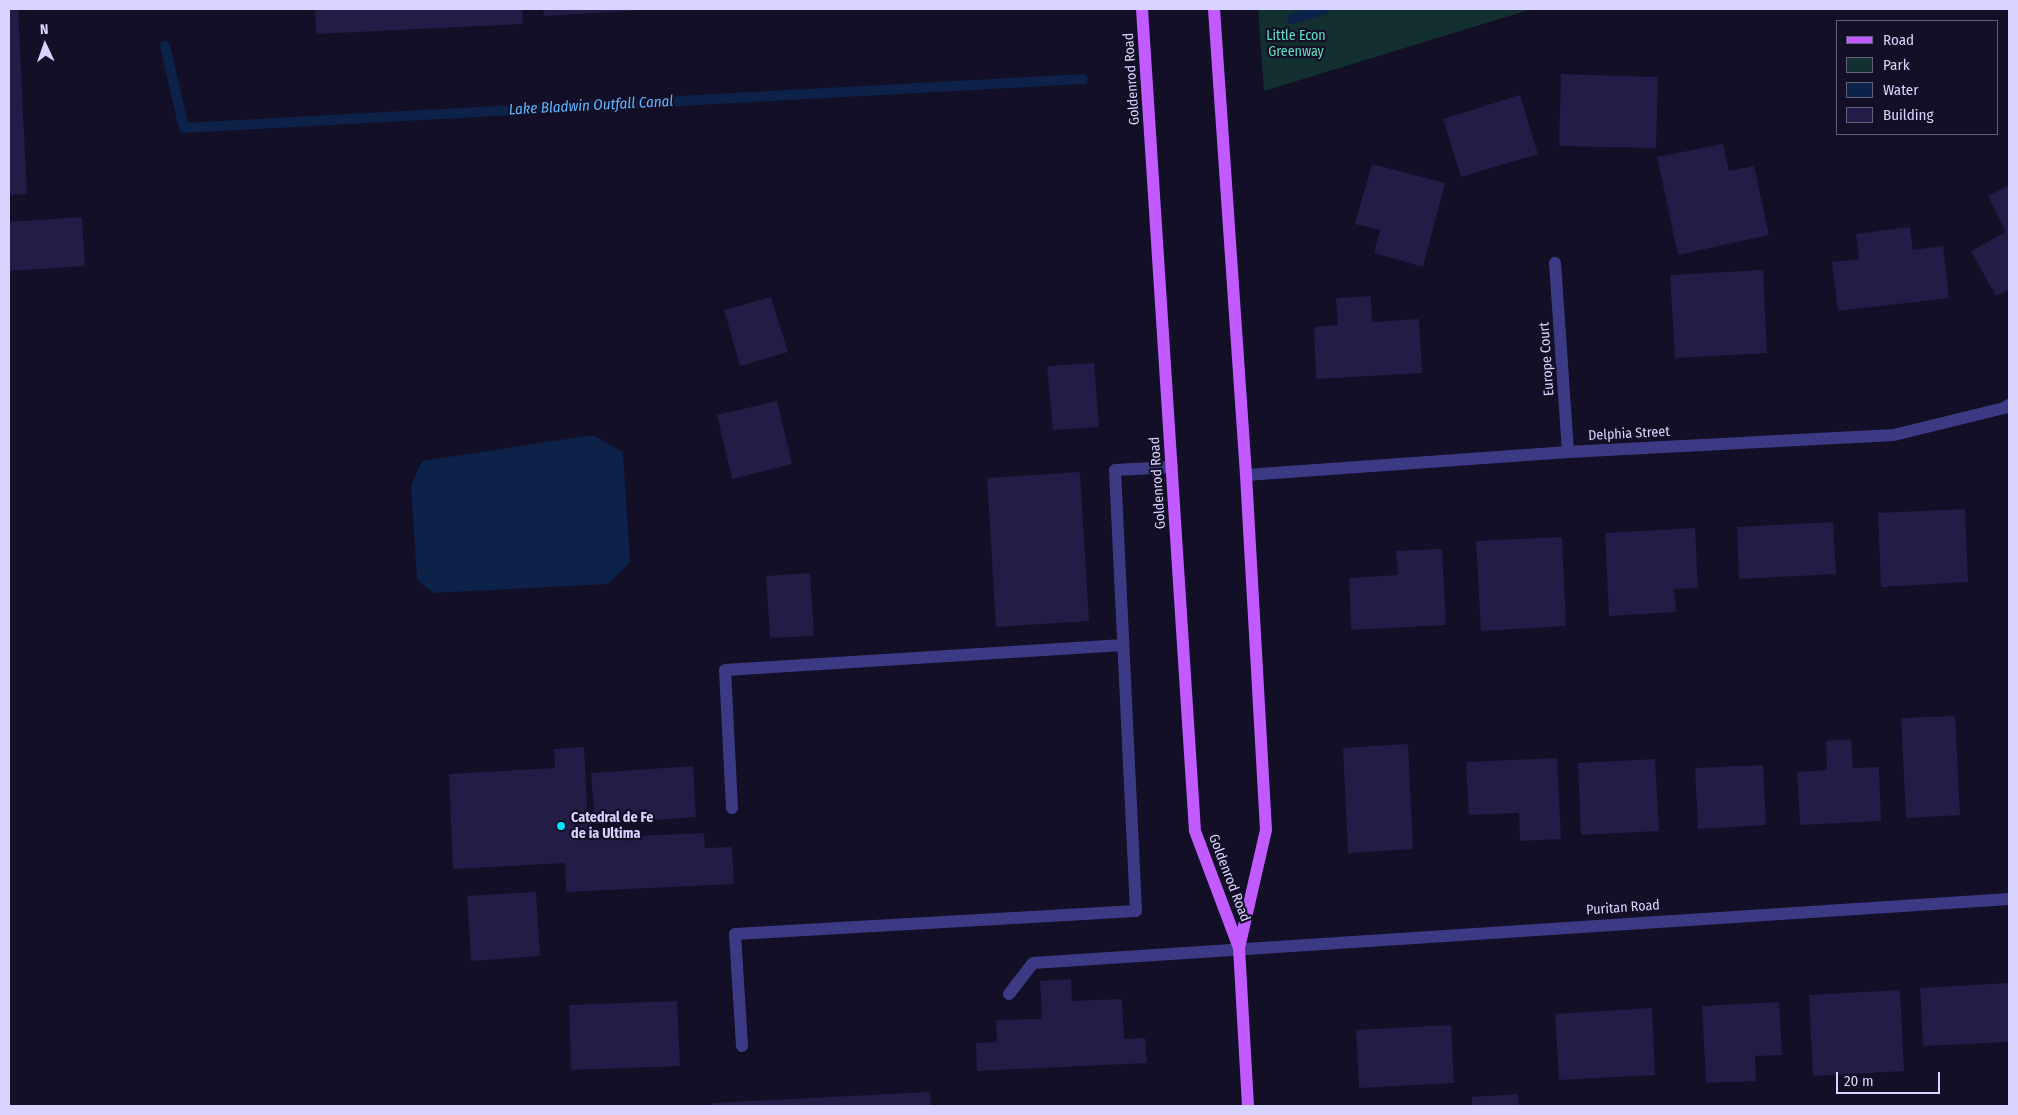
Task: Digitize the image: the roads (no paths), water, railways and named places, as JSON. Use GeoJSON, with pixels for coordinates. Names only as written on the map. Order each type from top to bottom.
{"type":"FeatureCollection","features":[{"type":"Feature","properties":{"kind":"main road","name":"Goldenrod Road"},"geometry":{"type":"LineString","coordinates":[[1142,9],[1195,831],[1239,948]]}},
{"type":"Feature","properties":{"kind":"main road","name":"Goldenrod Road"},"geometry":{"type":"LineString","coordinates":[[1214,9],[1246,475],[1266,830],[1239,948],[1248,1106]]}},
{"type":"Feature","properties":{"kind":"street","name":"Europe Court"},"geometry":{"type":"LineString","coordinates":[[1555,263],[1568,452]]}},
{"type":"Feature","properties":{"kind":"street","name":"Delphia Street"},"geometry":{"type":"LineString","coordinates":[[1246,475],[1568,452],[1894,435],[2004,408],[2009,405]]}},
{"type":"Feature","properties":{"kind":"street"},"geometry":{"type":"LineString","coordinates":[[742,1046],[735,934],[1136,911],[1114,470],[1172,467]]}},
{"type":"Feature","properties":{"kind":"street"},"geometry":{"type":"LineString","coordinates":[[732,808],[724,670],[1123,645]]}},
{"type":"Feature","properties":{"kind":"street","name":"Puritan Road"},"geometry":{"type":"LineString","coordinates":[[1009,994],[1033,963],[2009,899]]}},
{"type":"Feature","properties":{"kind":"water"},"geometry":{"type":"Polygon","coordinates":[[[593,435],[623,452],[630,562],[608,584],[433,593],[417,579],[411,485],[422,461],[593,435]]]}},
{"type":"Feature","properties":{"kind":"waterway","name":"Lake Bladwin Outfall Canal"},"geometry":{"type":"LineString","coordinates":[[1292,19],[1325,9]]}},
{"type":"Feature","properties":{"kind":"waterway","name":"Lake Bladwin Outfall Canal"},"geometry":{"type":"LineString","coordinates":[[165,46],[184,128],[1083,79]]}},
{"type":"Feature","properties":{"kind":"place","name":"Catedral de Fe de ia Ultima"},"geometry":{"type":"Point","coordinates":[561,826]}},
{"type":"Feature","properties":{"kind":"park label","name":"Little Econ Greenway"},"geometry":{"type":"Point","coordinates":[1296,44]}}]}
